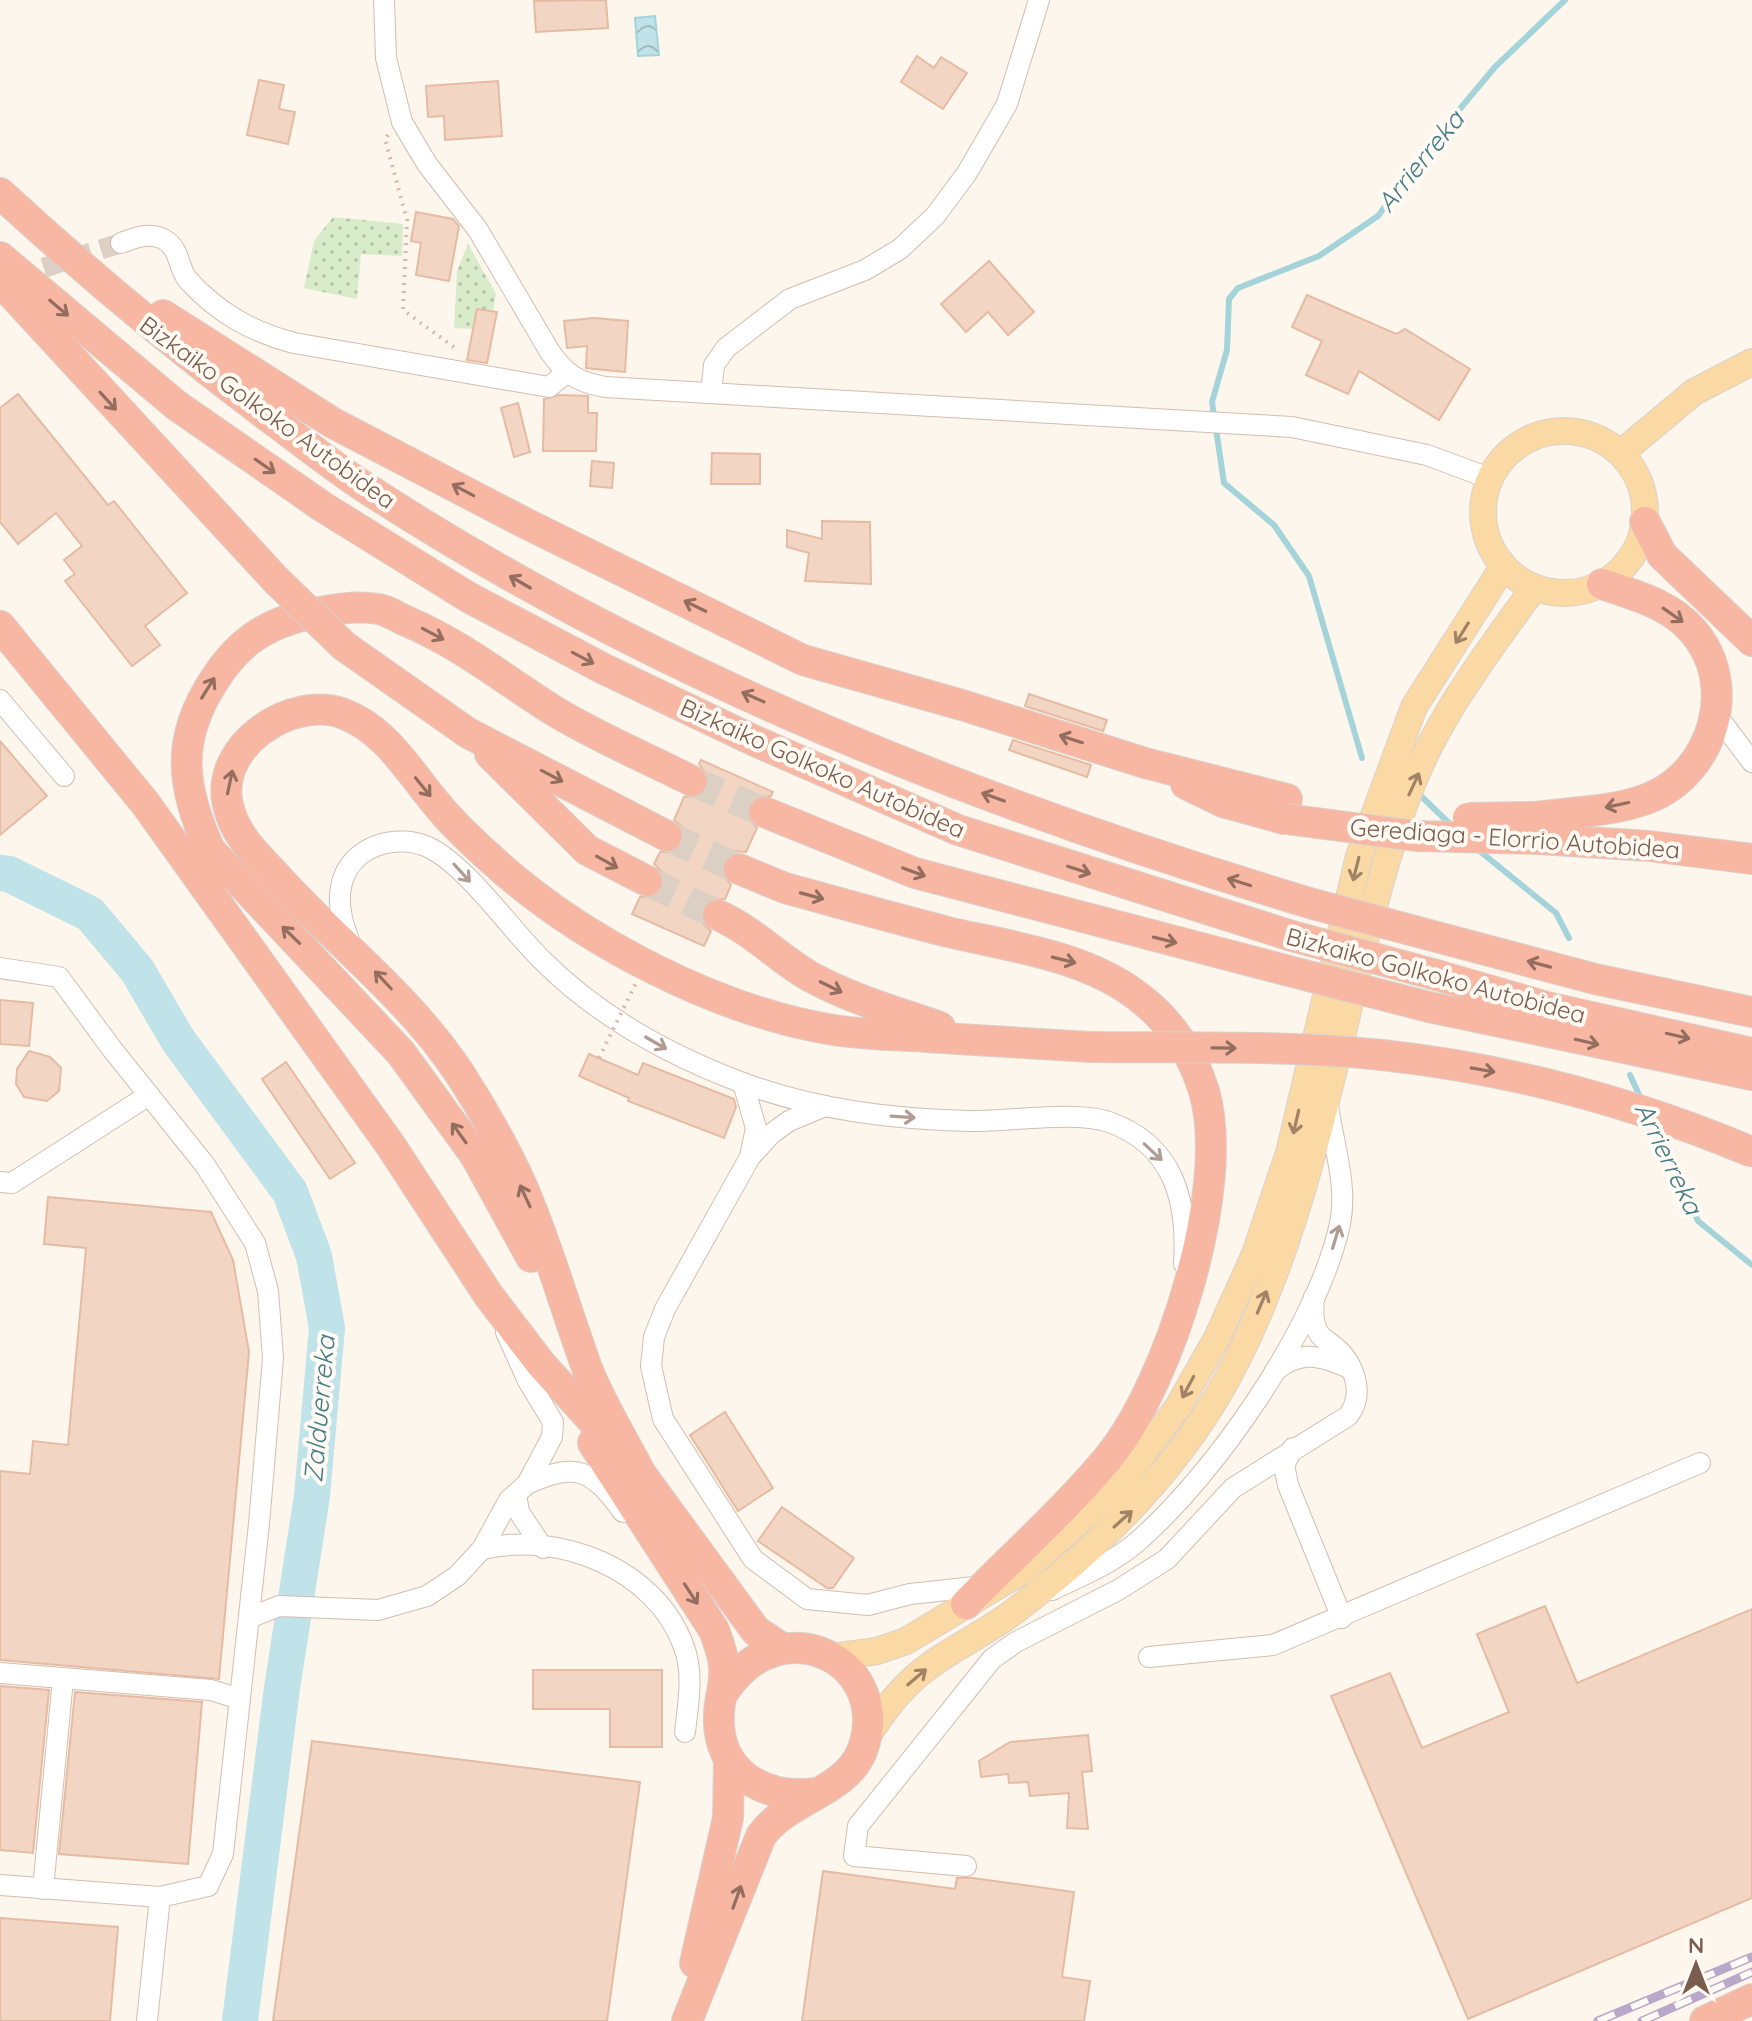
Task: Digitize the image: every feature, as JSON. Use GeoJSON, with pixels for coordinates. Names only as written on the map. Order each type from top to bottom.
{"type":"FeatureCollection","features":[{"type":"Feature","properties":{"kind":"highway","name":"Bizkaiko Golkoko Autobidea"},"geometry":{"type":"LineString","coordinates":[[0,193],[173,346],[361,485],[489,564],[620,635],[802,719],[982,793],[1146,854],[1313,904],[1595,979],[1752,1012]]}},
{"type":"Feature","properties":{"kind":"highway","name":"Bizkaiko Golkoko Autobidea"},"geometry":{"type":"LineString","coordinates":[[0,257],[176,405],[323,507],[481,604],[604,669],[755,741],[958,830],[1292,936],[1547,1007],[1752,1053]]}},
{"type":"Feature","properties":{"kind":"highway"},"geometry":{"type":"LineString","coordinates":[[87,273],[159,312],[333,423],[525,523],[803,660],[1287,809],[1536,828],[1649,798],[1681,779],[1703,754],[1716,723],[1713,667],[1695,632],[1676,615],[1650,600],[1602,584]]}},
{"type":"Feature","properties":{"kind":"highway"},"geometry":{"type":"LineString","coordinates":[[0,281],[276,580],[344,646],[468,733],[667,836]]}},
{"type":"Feature","properties":{"kind":"highway"},"geometry":{"type":"LineString","coordinates":[[1645,522],[1662,555],[1752,641]]}},
{"type":"Feature","properties":{"kind":"highway"},"geometry":{"type":"LineString","coordinates":[[641,1474],[508,1211],[475,1155],[401,1053],[210,850],[189,796],[186,753],[196,708],[225,662],[251,636],[285,620],[336,608],[379,609],[427,630],[483,662],[558,713],[692,781]]}},
{"type":"Feature","properties":{"kind":"highway"},"geometry":{"type":"LineString","coordinates":[[1720,613],[1731,633],[1752,656]]}},
{"type":"Feature","properties":{"kind":"highway"},"geometry":{"type":"LineString","coordinates":[[0,626],[145,803],[391,1146],[489,1296],[541,1364],[714,1630],[724,1662],[725,1690]]}},
{"type":"Feature","properties":{"kind":"highway"},"geometry":{"type":"LineString","coordinates":[[589,1373],[528,1200],[461,1076],[425,1027],[353,950],[292,894],[239,835],[226,800],[231,772],[252,737],[294,712],[341,712],[366,725],[394,751],[448,818],[539,899],[574,924],[624,953],[730,1002],[782,1020],[838,1031],[1090,1047],[1285,1048],[1446,1063],[1519,1076],[1647,1110],[1752,1152]]}},
{"type":"Feature","properties":{"kind":"highway"},"geometry":{"type":"LineString","coordinates":[[468,733],[587,850],[647,881]]}},
{"type":"Feature","properties":{"kind":"highway"},"geometry":{"type":"LineString","coordinates":[[764,812],[915,873],[959,886],[1429,1007],[1664,1060],[1752,1075]]}},
{"type":"Feature","properties":{"kind":"highway","name":"Gerediaga - Elorrio Autobidea"},"geometry":{"type":"LineString","coordinates":[[1536,828],[1752,859]]}},
{"type":"Feature","properties":{"kind":"highway"},"geometry":{"type":"LineString","coordinates":[[739,869],[785,888],[1083,964],[1139,997],[1169,1024],[1194,1064],[1205,1094],[1212,1170],[1201,1238],[1182,1308],[1148,1389],[1110,1455],[975,1595]]}},
{"type":"Feature","properties":{"kind":"highway"},"geometry":{"type":"LineString","coordinates":[[718,915],[764,941],[808,976],[841,992],[952,1031],[1008,1042]]}},
{"type":"Feature","properties":{"kind":"highway"},"geometry":{"type":"LineString","coordinates":[[541,1364],[641,1474],[756,1631],[782,1648]]}},
{"type":"Feature","properties":{"kind":"highway"},"geometry":{"type":"LineString","coordinates":[[685,2021],[761,1836],[782,1812],[833,1785],[849,1772],[867,1736],[868,1713],[862,1691],[849,1672],[832,1657],[808,1648],[782,1648],[758,1655],[739,1670],[725,1690],[718,1713],[720,1738],[729,1761],[745,1779],[766,1791],[790,1796],[815,1793]]}},
{"type":"Feature","properties":{"kind":"highway"},"geometry":{"type":"LineString","coordinates":[[685,2021],[728,1818],[729,1761]]}},
{"type":"Feature","properties":{"kind":"highway"},"geometry":{"type":"LineString","coordinates":[[1705,2021],[1752,1999]]}},
{"type":"Feature","properties":{"kind":"main road"},"geometry":{"type":"LineString","coordinates":[[1621,453],[1694,392],[1752,362]]}},
{"type":"Feature","properties":{"kind":"main road"},"geometry":{"type":"LineString","coordinates":[[1575,431],[1600,439],[1621,453],[1636,473],[1644,497],[1645,522],[1631,558],[1602,584],[1568,592],[1534,588],[1503,567],[1490,547],[1483,524],[1483,500],[1489,478],[1504,456],[1524,440],[1549,432],[1575,431]]}},
{"type":"Feature","properties":{"kind":"main road"},"geometry":{"type":"LineString","coordinates":[[832,1657],[877,1651],[906,1641],[975,1595],[1024,1570],[1118,1487],[1178,1407],[1217,1338],[1255,1254],[1289,1153],[1359,856],[1414,707],[1503,567]]}},
{"type":"Feature","properties":{"kind":"main road"},"geometry":{"type":"LineString","coordinates":[[867,1736],[911,1681],[1055,1581],[1139,1504],[1203,1421],[1236,1362],[1277,1268],[1304,1190],[1402,809],[1450,704],[1534,588]]}},
{"type":"Feature","properties":{"kind":"street"},"geometry":{"type":"LineString","coordinates":[[384,0],[386,58],[402,122],[427,164],[478,230],[550,352],[566,373],[579,382],[605,387],[1243,422],[1371,442],[1427,455],[1489,478]]}},
{"type":"Feature","properties":{"kind":"street"},"geometry":{"type":"LineString","coordinates":[[711,393],[714,365],[726,348],[790,299],[865,270],[900,249],[935,216],[967,173],[1007,104],[1039,0]]}},
{"type":"Feature","properties":{"kind":"street"},"geometry":{"type":"LineString","coordinates":[[121,243],[146,235],[164,239],[177,251],[186,278],[239,324],[258,334],[294,343],[549,387],[566,373]]}},
{"type":"Feature","properties":{"kind":"street"},"geometry":{"type":"LineString","coordinates":[[0,700],[64,776]]}},
{"type":"Feature","properties":{"kind":"street"},"geometry":{"type":"LineString","coordinates":[[1715,713],[1752,762]]}},
{"type":"Feature","properties":{"kind":"street"},"geometry":{"type":"LineString","coordinates":[[353,950],[342,921],[341,884],[352,863],[366,850],[381,843],[401,841],[430,848],[452,863],[546,964],[599,1007],[655,1043],[743,1083],[854,1113],[971,1121],[1048,1117],[1108,1122],[1150,1146],[1172,1171],[1185,1219],[1182,1308]]}},
{"type":"Feature","properties":{"kind":"street"},"geometry":{"type":"LineString","coordinates":[[0,968],[59,977],[205,1165],[255,1243],[268,1291],[273,1358],[223,1854],[208,1886],[160,1897],[0,1885]]}},
{"type":"Feature","properties":{"kind":"street"},"geometry":{"type":"LineString","coordinates":[[743,1083],[756,1128],[750,1157]]}},
{"type":"Feature","properties":{"kind":"street"},"geometry":{"type":"LineString","coordinates":[[1024,1604],[1100,1566],[1136,1543],[1216,1460],[1275,1371],[1314,1297],[1340,1222],[1342,1183],[1327,1094]]}},
{"type":"Feature","properties":{"kind":"street"},"geometry":{"type":"LineString","coordinates":[[0,1182],[12,1183],[149,1095]]}},
{"type":"Feature","properties":{"kind":"street"},"geometry":{"type":"LineString","coordinates":[[825,1106],[789,1121],[771,1134],[750,1157],[665,1309],[654,1337],[651,1366],[663,1419],[753,1559],[807,1599],[868,1605],[910,1594],[975,1595]]}},
{"type":"Feature","properties":{"kind":"street"},"geometry":{"type":"LineString","coordinates":[[249,1618],[279,1606],[378,1610],[427,1596],[457,1576],[482,1549],[549,1449],[553,1422],[528,1381],[489,1296]]}},
{"type":"Feature","properties":{"kind":"street"},"geometry":{"type":"LineString","coordinates":[[966,1866],[854,1856],[858,1826],[992,1659],[1016,1642],[1118,1590],[1167,1559],[1233,1488],[1293,1448],[1340,1424],[1354,1409],[1357,1389],[1351,1369],[1338,1348],[1321,1336],[1313,1313],[1314,1297]]}},
{"type":"Feature","properties":{"kind":"street"},"geometry":{"type":"LineString","coordinates":[[1275,1371],[1288,1359],[1306,1355],[1318,1355],[1351,1369]]}},
{"type":"Feature","properties":{"kind":"street"},"geometry":{"type":"LineString","coordinates":[[1293,1448],[1284,1465],[1288,1485],[1342,1618]]}},
{"type":"Feature","properties":{"kind":"street"},"geometry":{"type":"LineString","coordinates":[[1149,1657],[1273,1645],[1700,1463]]}},
{"type":"Feature","properties":{"kind":"street"},"geometry":{"type":"LineString","coordinates":[[522,1489],[556,1471],[575,1470],[592,1477],[640,1535],[668,1559]]}},
{"type":"Feature","properties":{"kind":"street"},"geometry":{"type":"LineString","coordinates":[[522,1489],[519,1512],[543,1548]]}},
{"type":"Feature","properties":{"kind":"street"},"geometry":{"type":"LineString","coordinates":[[482,1549],[507,1543],[543,1548],[609,1563],[633,1579],[660,1608],[684,1647],[690,1670],[685,1732]]}},
{"type":"Feature","properties":{"kind":"street"},"geometry":{"type":"LineString","coordinates":[[0,1673],[211,1690],[240,1699]]}},
{"type":"Feature","properties":{"kind":"street"},"geometry":{"type":"LineString","coordinates":[[43,1889],[63,1679]]}},
{"type":"Feature","properties":{"kind":"street"},"geometry":{"type":"LineString","coordinates":[[147,2021],[160,1897]]}},
{"type":"Feature","properties":{"kind":"path"},"geometry":{"type":"LineString","coordinates":[[391,129],[385,139],[407,220],[403,310],[464,354]]}},
{"type":"Feature","properties":{"kind":"path"},"geometry":{"type":"LineString","coordinates":[[599,1058],[636,983]]}},
{"type":"Feature","properties":{"kind":"green space"},"geometry":{"type":"Polygon","coordinates":[[[333,217],[403,224],[402,256],[361,254],[357,299],[304,288],[314,241],[333,217]]]}},
{"type":"Feature","properties":{"kind":"green space"},"geometry":{"type":"Polygon","coordinates":[[[468,244],[496,294],[493,311],[478,309],[473,329],[454,328],[457,271],[468,244]]]}},
{"type":"Feature","properties":{"kind":"water"},"geometry":{"type":"Polygon","coordinates":[[[655,16],[659,55],[638,56],[635,18],[655,16]]]}},
{"type":"Feature","properties":{"kind":"building"},"geometry":{"type":"Polygon","coordinates":[[[606,0],[608,28],[536,32],[534,1],[606,0]]]}},
{"type":"Feature","properties":{"kind":"building"},"geometry":{"type":"Polygon","coordinates":[[[917,56],[934,68],[941,57],[967,73],[943,109],[901,82],[917,56]]]}},
{"type":"Feature","properties":{"kind":"building"},"geometry":{"type":"Polygon","coordinates":[[[259,80],[284,85],[279,109],[295,112],[288,144],[247,135],[259,80]]]}},
{"type":"Feature","properties":{"kind":"building"},"geometry":{"type":"Polygon","coordinates":[[[498,81],[502,136],[445,140],[444,116],[428,117],[426,86],[498,81]]]}},
{"type":"Feature","properties":{"kind":"building"},"geometry":{"type":"Polygon","coordinates":[[[416,212],[453,219],[459,226],[449,281],[416,275],[421,243],[411,241],[416,212]]]}},
{"type":"Feature","properties":{"kind":"building"},"geometry":{"type":"Polygon","coordinates":[[[989,261],[1034,312],[1008,335],[988,312],[966,332],[941,304],[989,261]]]}},
{"type":"Feature","properties":{"kind":"building"},"geometry":{"type":"Polygon","coordinates":[[[1307,295],[1396,334],[1405,329],[1470,369],[1439,420],[1359,371],[1348,394],[1306,375],[1322,341],[1292,327],[1307,295]]]}},
{"type":"Feature","properties":{"kind":"building"},"geometry":{"type":"Polygon","coordinates":[[[477,309],[497,312],[487,363],[467,360],[477,309]]]}},
{"type":"Feature","properties":{"kind":"building"},"geometry":{"type":"Polygon","coordinates":[[[594,318],[628,321],[625,372],[586,368],[587,346],[567,348],[564,321],[594,318]]]}},
{"type":"Feature","properties":{"kind":"building"},"geometry":{"type":"Polygon","coordinates":[[[18,394],[108,505],[114,501],[187,593],[145,626],[160,645],[132,666],[65,581],[75,574],[64,560],[82,546],[56,513],[18,544],[0,522],[0,408],[18,394]]]}},
{"type":"Feature","properties":{"kind":"building"},"geometry":{"type":"Polygon","coordinates":[[[559,395],[588,396],[588,413],[597,413],[596,451],[543,451],[544,399],[559,395]]]}},
{"type":"Feature","properties":{"kind":"building"},"geometry":{"type":"Polygon","coordinates":[[[518,403],[530,452],[514,457],[501,408],[518,403]]]}},
{"type":"Feature","properties":{"kind":"building"},"geometry":{"type":"Polygon","coordinates":[[[712,453],[760,454],[760,484],[711,484],[712,453]]]}},
{"type":"Feature","properties":{"kind":"building"},"geometry":{"type":"Polygon","coordinates":[[[592,461],[614,463],[612,488],[590,486],[592,461]]]}},
{"type":"Feature","properties":{"kind":"building"},"geometry":{"type":"Polygon","coordinates":[[[822,521],[870,522],[871,584],[805,581],[809,553],[787,547],[787,530],[822,539],[822,521]]]}},
{"type":"Feature","properties":{"kind":"building"},"geometry":{"type":"Polygon","coordinates":[[[1029,694],[1107,720],[1103,731],[1025,706],[1029,694]]]}},
{"type":"Feature","properties":{"kind":"building"},"geometry":{"type":"Polygon","coordinates":[[[1013,740],[1091,765],[1087,777],[1009,750],[1013,740]]]}},
{"type":"Feature","properties":{"kind":"building"},"geometry":{"type":"Polygon","coordinates":[[[0,741],[47,796],[0,835],[0,741]]]}},
{"type":"Feature","properties":{"kind":"building"},"geometry":{"type":"Polygon","coordinates":[[[701,760],[773,792],[771,796],[754,797],[748,805],[746,815],[757,828],[746,852],[736,851],[723,861],[721,872],[731,885],[725,899],[709,900],[702,908],[703,924],[711,931],[704,946],[632,914],[640,897],[656,896],[663,889],[662,872],[654,864],[660,852],[676,852],[683,844],[682,827],[674,820],[684,797],[701,796],[708,788],[710,779],[699,764],[701,760]]]}},
{"type":"Feature","properties":{"kind":"building"},"geometry":{"type":"Polygon","coordinates":[[[0,1000],[33,1003],[29,1046],[0,1044],[0,1000]]]}},
{"type":"Feature","properties":{"kind":"building"},"geometry":{"type":"Polygon","coordinates":[[[29,1051],[50,1057],[61,1068],[59,1091],[47,1101],[24,1097],[16,1084],[17,1069],[29,1051]]]}},
{"type":"Feature","properties":{"kind":"building"},"geometry":{"type":"Polygon","coordinates":[[[589,1054],[638,1075],[643,1063],[734,1099],[736,1107],[724,1138],[628,1101],[629,1098],[579,1076],[589,1054]]]}},
{"type":"Feature","properties":{"kind":"building"},"geometry":{"type":"Polygon","coordinates":[[[286,1062],[355,1163],[330,1179],[262,1079],[286,1062]]]}},
{"type":"Feature","properties":{"kind":"building"},"geometry":{"type":"Polygon","coordinates":[[[48,1197],[211,1212],[233,1260],[249,1352],[219,1679],[0,1660],[0,1471],[30,1474],[33,1441],[68,1445],[86,1248],[44,1244],[48,1197]]]}},
{"type":"Feature","properties":{"kind":"building"},"geometry":{"type":"Polygon","coordinates":[[[725,1412],[773,1488],[738,1511],[690,1435],[725,1412]]]}},
{"type":"Feature","properties":{"kind":"building"},"geometry":{"type":"Polygon","coordinates":[[[782,1507],[854,1558],[833,1588],[827,1588],[758,1541],[782,1507]]]}},
{"type":"Feature","properties":{"kind":"building"},"geometry":{"type":"Polygon","coordinates":[[[1545,1606],[1577,1683],[1752,1609],[1752,1898],[1468,2019],[1331,1696],[1390,1673],[1422,1748],[1509,1712],[1477,1634],[1545,1606]]]}},
{"type":"Feature","properties":{"kind":"building"},"geometry":{"type":"Polygon","coordinates":[[[533,1670],[662,1670],[662,1747],[610,1747],[610,1709],[533,1709],[533,1670]]]}},
{"type":"Feature","properties":{"kind":"building"},"geometry":{"type":"Polygon","coordinates":[[[0,1686],[49,1690],[33,1853],[0,1850],[0,1686]]]}},
{"type":"Feature","properties":{"kind":"building"},"geometry":{"type":"Polygon","coordinates":[[[75,1692],[202,1702],[188,1864],[59,1854],[75,1692]]]}},
{"type":"Feature","properties":{"kind":"building"},"geometry":{"type":"Polygon","coordinates":[[[1088,1735],[1092,1771],[1082,1772],[1088,1829],[1067,1828],[1069,1793],[1030,1796],[1028,1782],[1009,1783],[1008,1774],[981,1777],[979,1761],[1010,1742],[1088,1735]]]}},
{"type":"Feature","properties":{"kind":"building"},"geometry":{"type":"Polygon","coordinates":[[[312,1741],[640,1782],[607,2021],[273,2021],[312,1741]]]}},
{"type":"Feature","properties":{"kind":"building"},"geometry":{"type":"Polygon","coordinates":[[[823,1871],[955,1889],[957,1878],[972,1878],[1074,1892],[1062,1977],[1090,1981],[1084,2021],[802,2021],[823,1871]]]}},
{"type":"Feature","properties":{"kind":"building"},"geometry":{"type":"Polygon","coordinates":[[[0,1918],[118,1927],[110,2021],[0,2021],[0,1918]]]}},
{"type":"Feature","properties":{"kind":"waterway","name":"Arrierreka"},"geometry":{"type":"LineString","coordinates":[[1362,758],[1309,576],[1274,525],[1224,483],[1212,402],[1227,350],[1229,299],[1238,288],[1319,256],[1378,216],[1433,141],[1495,67],[1565,0]]}},
{"type":"Feature","properties":{"kind":"waterway","name":"Arrierreka"},"geometry":{"type":"LineString","coordinates":[[1421,796],[1453,827]]}},
{"type":"Feature","properties":{"kind":"waterway","name":"Arrierreka"},"geometry":{"type":"LineString","coordinates":[[1476,848],[1556,913],[1569,938]]}},
{"type":"Feature","properties":{"kind":"waterway","name":"Zalduerreka"},"geometry":{"type":"LineString","coordinates":[[0,873],[9,874],[90,914],[137,970],[178,1040],[290,1192],[314,1256],[327,1328],[312,1496],[282,1688],[240,2021]]}},
{"type":"Feature","properties":{"kind":"waterway","name":"Arrierreka"},"geometry":{"type":"LineString","coordinates":[[1630,1075],[1642,1101]]}},
{"type":"Feature","properties":{"kind":"waterway","name":"Arrierreka"},"geometry":{"type":"LineString","coordinates":[[1654,1126],[1698,1221],[1752,1265]]}},
{"type":"Feature","properties":{"kind":"tunnel"},"geometry":{"type":"LineString","coordinates":[[15,277],[121,243]]}},
{"type":"Feature","properties":{"kind":"tunnel"},"geometry":{"type":"LineString","coordinates":[[692,781],[764,812]]}},
{"type":"Feature","properties":{"kind":"tunnel"},"geometry":{"type":"LineString","coordinates":[[667,836],[739,869]]}},
{"type":"Feature","properties":{"kind":"tunnel"},"geometry":{"type":"LineString","coordinates":[[647,881],[718,915]]}},
{"type":"Feature","properties":{"kind":"railway"},"geometry":{"type":"LineString","coordinates":[[1598,2021],[1752,1957]]}},
{"type":"Feature","properties":{"kind":"railway"},"geometry":{"type":"LineString","coordinates":[[1642,2021],[1752,1972]]}}]}
